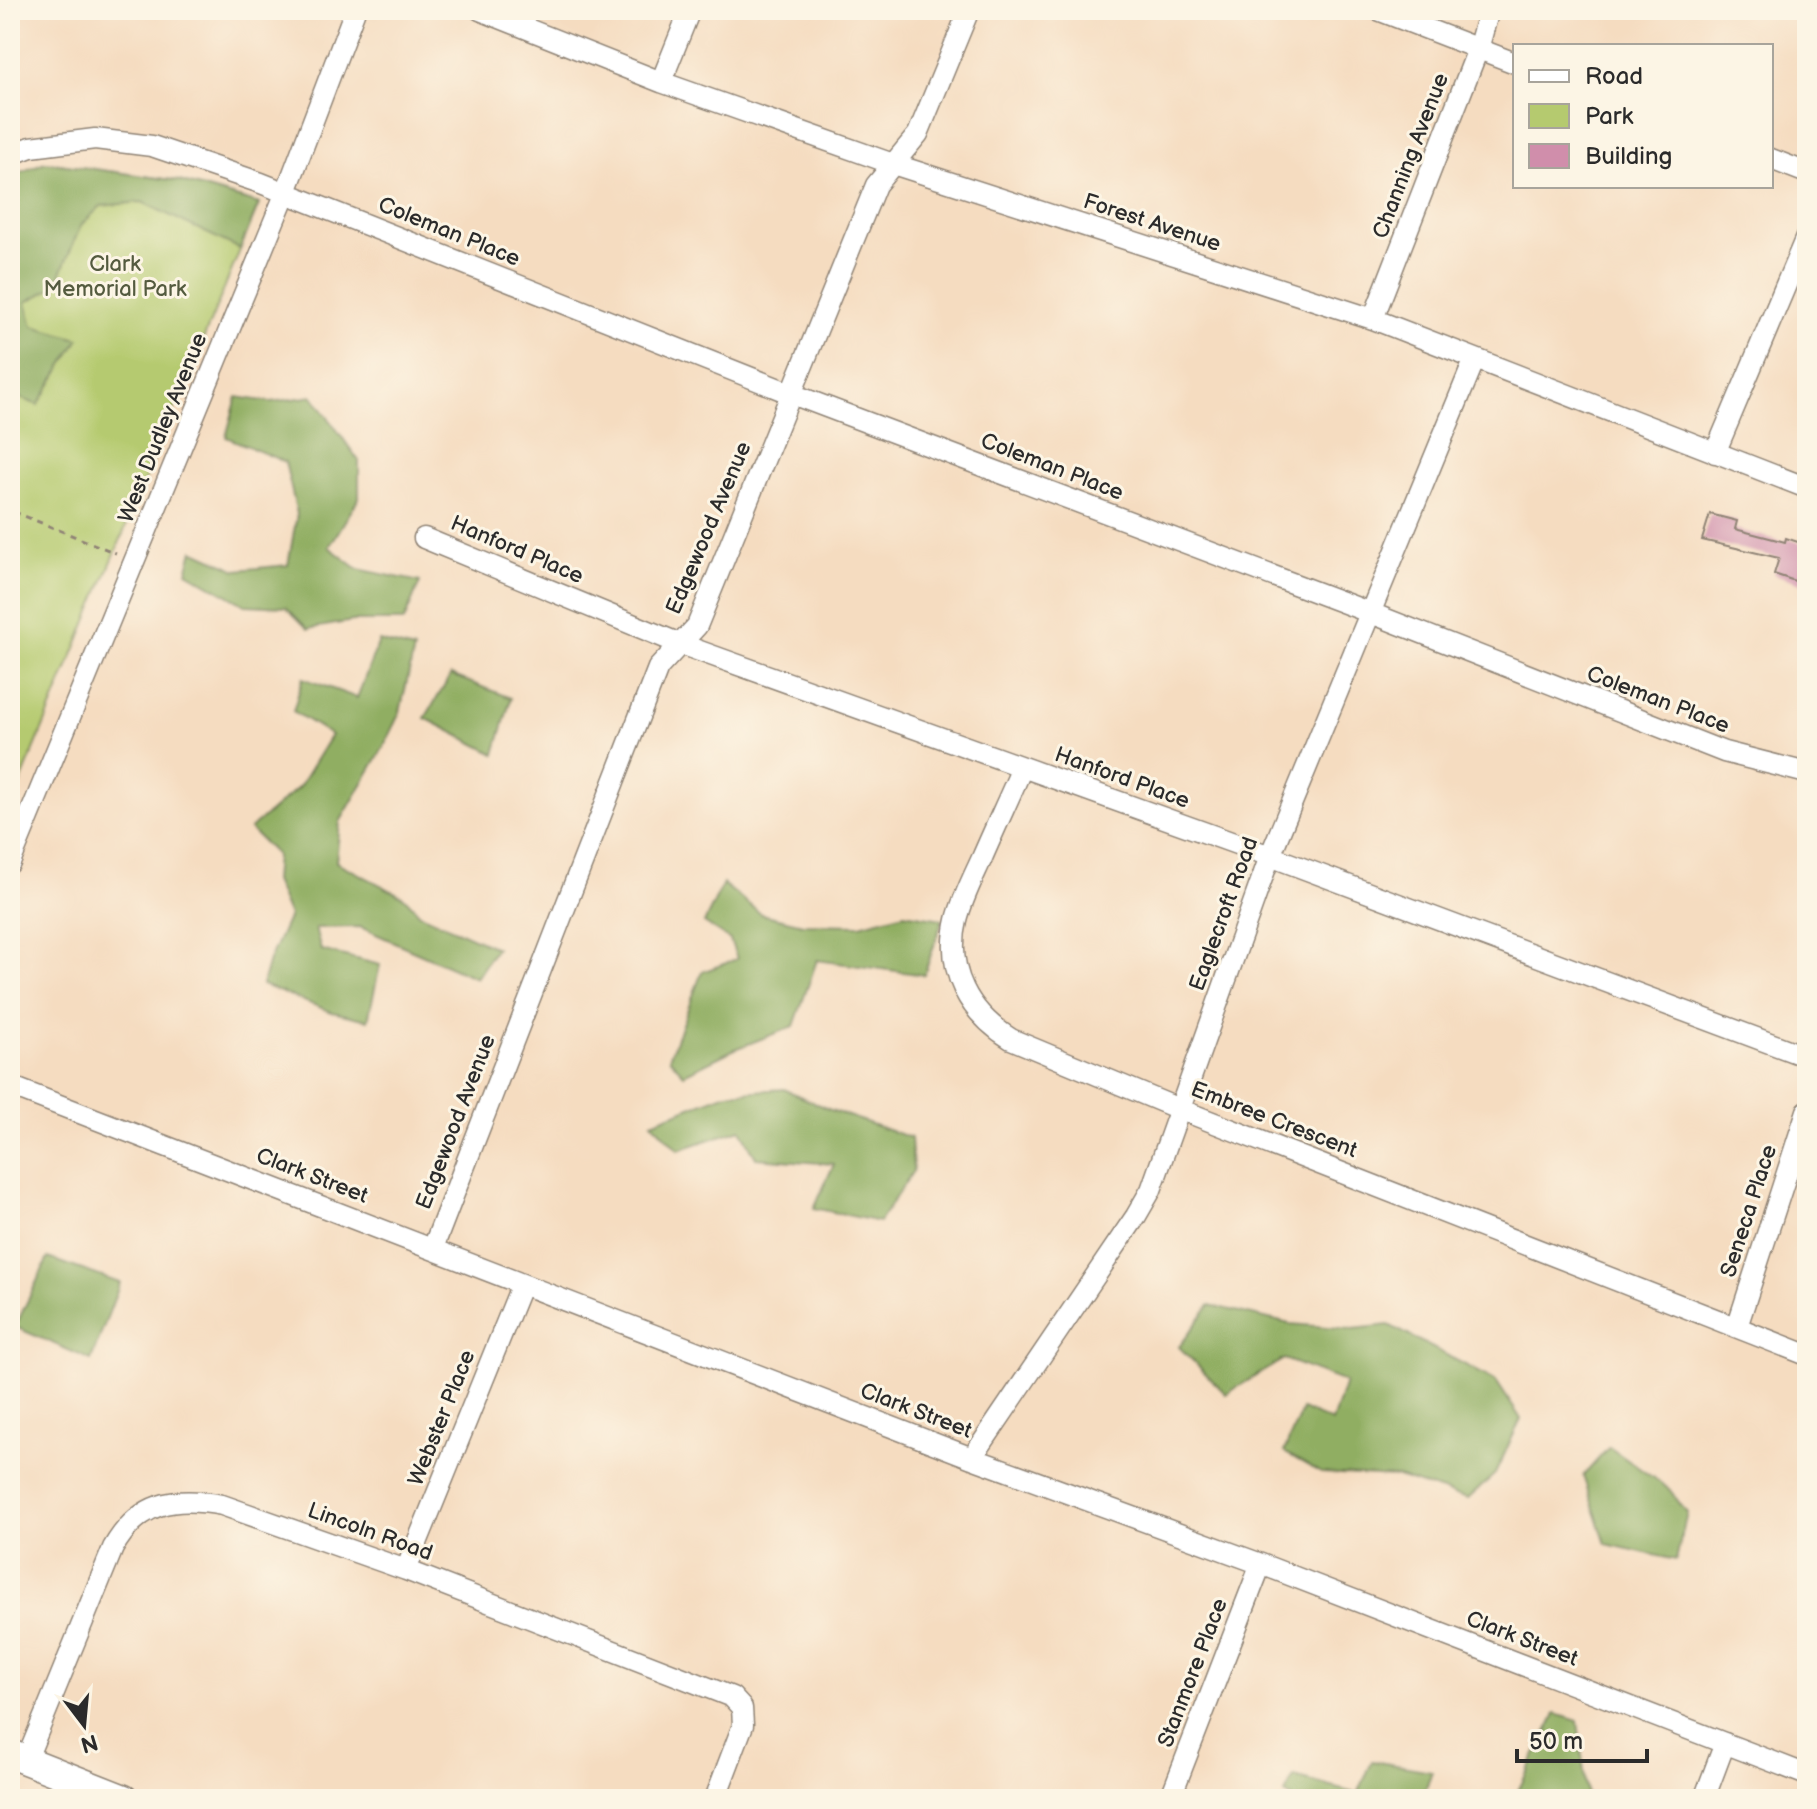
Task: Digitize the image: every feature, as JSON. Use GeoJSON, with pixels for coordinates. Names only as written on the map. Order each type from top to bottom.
{"type":"FeatureCollection","features":[{"type":"Feature","properties":{"kind":"street","name":"West Dudley Avenue"},"geometry":{"type":"LineString","coordinates":[[10,863],[286,192],[355,10]]}},
{"type":"Feature","properties":{"kind":"street","name":"Forest Avenue"},"geometry":{"type":"LineString","coordinates":[[480,10],[661,82],[893,164],[1373,319],[1474,361],[1807,488]]}},
{"type":"Feature","properties":{"kind":"street"},"geometry":{"type":"LineString","coordinates":[[661,82],[690,10]]}},
{"type":"Feature","properties":{"kind":"street","name":"Edgewood Avenue"},"geometry":{"type":"LineString","coordinates":[[433,1248],[658,668],[697,626],[876,185],[918,134],[969,10]]}},
{"type":"Feature","properties":{"kind":"street"},"geometry":{"type":"LineString","coordinates":[[1378,10],[1513,62]]}},
{"type":"Feature","properties":{"kind":"street","name":"Channing Avenue"},"geometry":{"type":"LineString","coordinates":[[1373,319],[1478,49],[1489,10]]}},
{"type":"Feature","properties":{"kind":"street","name":"Coleman Place"},"geometry":{"type":"LineString","coordinates":[[10,155],[31,147],[95,139],[152,146],[286,192],[792,394],[1371,613],[1724,752],[1807,773]]}},
{"type":"Feature","properties":{"kind":"street"},"geometry":{"type":"LineString","coordinates":[[1773,160],[1807,173]]}},
{"type":"Feature","properties":{"kind":"street"},"geometry":{"type":"LineString","coordinates":[[1715,453],[1807,235]]}},
{"type":"Feature","properties":{"kind":"street","name":"Eaglecroft Road"},"geometry":{"type":"LineString","coordinates":[[972,1458],[1151,1190],[1270,856],[1474,361]]}},
{"type":"Feature","properties":{"kind":"street","name":"Hanford Place"},"geometry":{"type":"LineString","coordinates":[[424,538],[680,644],[1270,856],[1807,1057]]}},
{"type":"Feature","properties":{"kind":"street","name":"Embree Crescent"},"geometry":{"type":"LineString","coordinates":[[1022,768],[957,919],[953,941],[955,963],[965,994],[992,1027],[1011,1039],[1179,1109],[1807,1355]]}},
{"type":"Feature","properties":{"kind":"street","name":"Clark Street"},"geometry":{"type":"LineString","coordinates":[[10,1086],[972,1458],[1261,1564],[1807,1775]]}},
{"type":"Feature","properties":{"kind":"street","name":"Seneca Place"},"geometry":{"type":"LineString","coordinates":[[1737,1327],[1807,1111]]}},
{"type":"Feature","properties":{"kind":"street","name":"Webster Place"},"geometry":{"type":"LineString","coordinates":[[406,1570],[522,1284]]}},
{"type":"Feature","properties":{"kind":"street","name":"Lincoln Road"},"geometry":{"type":"LineString","coordinates":[[18,1758],[113,1548],[128,1525],[153,1507],[196,1500],[222,1505],[406,1570],[732,1697],[742,1708],[743,1725],[715,1799]]}},
{"type":"Feature","properties":{"kind":"street","name":"Stanmore Place"},"geometry":{"type":"LineString","coordinates":[[1170,1799],[1261,1564]]}},
{"type":"Feature","properties":{"kind":"street"},"geometry":{"type":"LineString","coordinates":[[1704,1799],[1725,1743]]}},
{"type":"Feature","properties":{"kind":"street"},"geometry":{"type":"LineString","coordinates":[[18,1758],[124,1799]]}},
{"type":"Feature","properties":{"kind":"path"},"geometry":{"type":"LineString","coordinates":[[14,512],[134,561]]}},
{"type":"Feature","properties":{"kind":"green space","name":"Clark Memorial Park"},"geometry":{"type":"Polygon","coordinates":[[[45,162],[179,181],[259,204],[10,808],[10,177],[45,162]]]}},
{"type":"Feature","properties":{"kind":"green space"},"geometry":{"type":"Polygon","coordinates":[[[45,162],[179,181],[259,204],[240,249],[142,202],[101,206],[81,225],[55,287],[26,302],[33,326],[79,339],[38,405],[10,394],[10,198],[20,173],[45,162]]]}},
{"type":"Feature","properties":{"kind":"green space"},"geometry":{"type":"Polygon","coordinates":[[[313,396],[359,461],[359,498],[329,547],[358,569],[420,582],[404,621],[353,621],[308,629],[286,607],[245,605],[187,572],[193,550],[237,570],[288,565],[297,514],[285,462],[226,437],[237,397],[271,402],[313,396]]]}},
{"type":"Feature","properties":{"kind":"green space"},"geometry":{"type":"Polygon","coordinates":[[[379,641],[414,650],[400,712],[340,822],[336,862],[404,897],[420,914],[496,948],[476,978],[360,927],[315,928],[321,950],[380,965],[368,1020],[332,1012],[262,985],[269,960],[289,916],[274,881],[276,855],[250,829],[299,787],[331,735],[293,711],[303,678],[357,698],[379,641]]]}},
{"type":"Feature","properties":{"kind":"green space"},"geometry":{"type":"Polygon","coordinates":[[[451,675],[511,698],[495,754],[425,718],[451,675]]]}},
{"type":"Feature","properties":{"kind":"green space"},"geometry":{"type":"Polygon","coordinates":[[[723,884],[761,914],[803,924],[860,925],[904,913],[943,919],[924,975],[817,960],[794,1026],[684,1074],[669,1058],[702,972],[737,959],[730,940],[704,923],[723,884]]]}},
{"type":"Feature","properties":{"kind":"green space"},"geometry":{"type":"Polygon","coordinates":[[[784,1089],[828,1109],[911,1138],[913,1171],[879,1222],[814,1208],[834,1164],[756,1158],[741,1129],[678,1150],[652,1122],[727,1093],[784,1089]]]}},
{"type":"Feature","properties":{"kind":"green space"},"geometry":{"type":"Polygon","coordinates":[[[48,1258],[120,1283],[91,1360],[15,1327],[48,1258]]]}},
{"type":"Feature","properties":{"kind":"green space"},"geometry":{"type":"Polygon","coordinates":[[[1210,1305],[1290,1324],[1353,1329],[1389,1325],[1496,1381],[1521,1419],[1495,1474],[1468,1499],[1397,1477],[1321,1473],[1284,1452],[1302,1409],[1332,1422],[1345,1382],[1284,1359],[1226,1394],[1179,1347],[1210,1305]]]}},
{"type":"Feature","properties":{"kind":"green space"},"geometry":{"type":"Polygon","coordinates":[[[1609,1447],[1669,1489],[1687,1513],[1676,1560],[1606,1544],[1583,1476],[1609,1447]]]}},
{"type":"Feature","properties":{"kind":"green space"},"geometry":{"type":"Polygon","coordinates":[[[1556,1714],[1578,1721],[1587,1799],[1514,1799],[1556,1714]]]}},
{"type":"Feature","properties":{"kind":"green space"},"geometry":{"type":"Polygon","coordinates":[[[1372,1761],[1432,1771],[1422,1799],[1294,1799],[1285,1794],[1294,1777],[1358,1794],[1372,1761]]]}},
{"type":"Feature","properties":{"kind":"building"},"geometry":{"type":"Polygon","coordinates":[[[1710,514],[1737,521],[1735,529],[1807,545],[1807,585],[1774,574],[1779,558],[1702,540],[1710,514]]]}}]}
